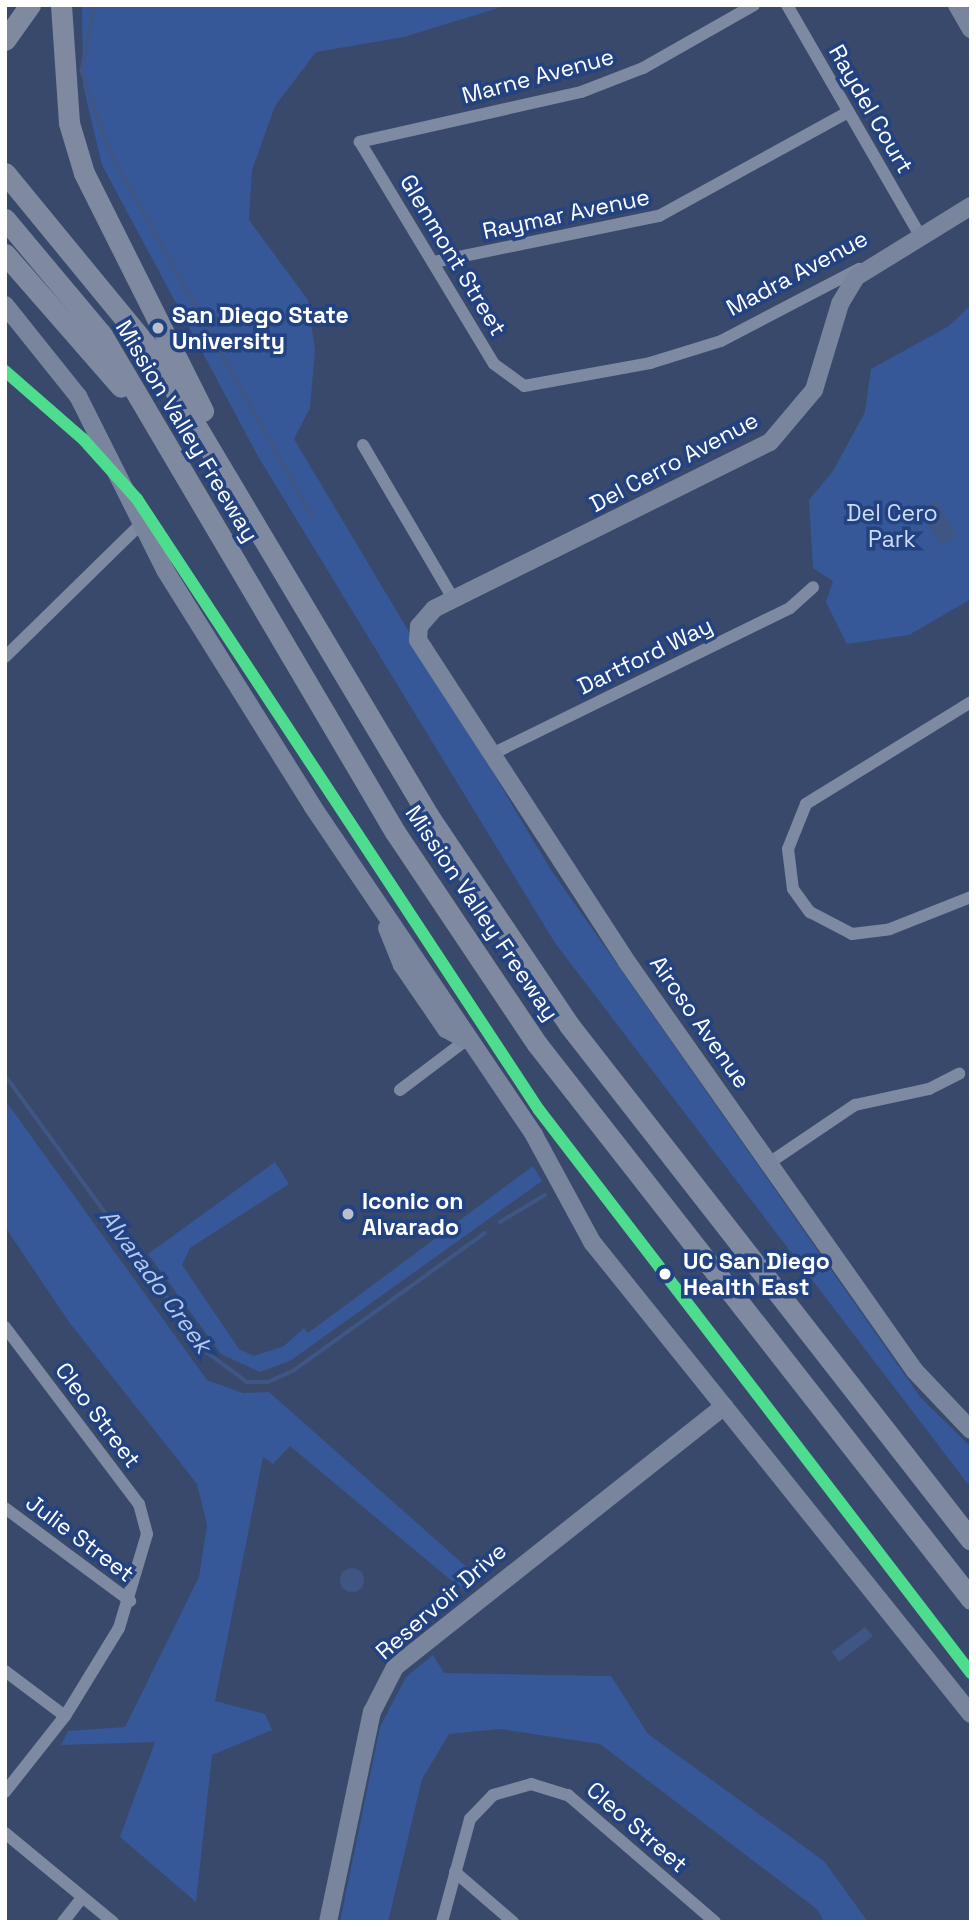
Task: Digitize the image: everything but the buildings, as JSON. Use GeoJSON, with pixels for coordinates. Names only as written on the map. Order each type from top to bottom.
{"type":"FeatureCollection","features":[{"type":"Feature","properties":{"kind":"highway"},"geometry":{"type":"LineString","coordinates":[[5,40],[30,5]]}},
{"type":"Feature","properties":{"kind":"highway"},"geometry":{"type":"LineString","coordinates":[[61,5],[69,123],[84,173],[265,534]]}},
{"type":"Feature","properties":{"kind":"highway","name":"Mission Valley Freeway"},"geometry":{"type":"LineString","coordinates":[[5,173],[152,352],[265,534],[428,815],[569,1025],[971,1540]]}},
{"type":"Feature","properties":{"kind":"highway","name":"Mission Valley Freeway"},"geometry":{"type":"LineString","coordinates":[[5,219],[102,335],[395,832],[537,1044],[971,1599]]}},
{"type":"Feature","properties":{"kind":"highway"},"geometry":{"type":"LineString","coordinates":[[5,254],[153,423]]}},
{"type":"Feature","properties":{"kind":"street","name":"Marne Avenue"},"geometry":{"type":"LineString","coordinates":[[360,142],[581,92],[643,68],[754,5]]}},
{"type":"Feature","properties":{"kind":"street","name":"Raydel Court"},"geometry":{"type":"LineString","coordinates":[[787,5],[919,234]]}},
{"type":"Feature","properties":{"kind":"street"},"geometry":{"type":"LineString","coordinates":[[957,5],[971,29]]}},
{"type":"Feature","properties":{"kind":"street","name":"Raymar Avenue"},"geometry":{"type":"LineString","coordinates":[[435,262],[659,216],[848,112]]}},
{"type":"Feature","properties":{"kind":"street","name":"Glenmont Street"},"geometry":{"type":"LineString","coordinates":[[360,142],[435,262],[494,364],[516,383]]}},
{"type":"Feature","properties":{"kind":"street","name":"Madra Avenue"},"geometry":{"type":"LineString","coordinates":[[516,383],[539,386],[699,349],[793,308],[971,206]]}},
{"type":"Feature","properties":{"kind":"street","name":"Del Cerro Avenue"},"geometry":{"type":"LineString","coordinates":[[419,626],[454,600],[736,463],[785,430],[822,374],[846,290],[868,263]]}},
{"type":"Feature","properties":{"kind":"street"},"geometry":{"type":"LineString","coordinates":[[5,305],[84,405],[140,525],[378,906],[461,1023],[466,1040],[534,1135],[592,1242],[971,1714]]}},
{"type":"Feature","properties":{"kind":"street"},"geometry":{"type":"LineString","coordinates":[[363,445],[454,600]]}},
{"type":"Feature","properties":{"kind":"street"},"geometry":{"type":"LineString","coordinates":[[5,657],[140,525]]}},
{"type":"Feature","properties":{"kind":"street","name":"Dartford Way"},"geometry":{"type":"LineString","coordinates":[[490,755],[790,608],[813,587]]}},
{"type":"Feature","properties":{"kind":"street","name":"Airoso Avenue"},"geometry":{"type":"LineString","coordinates":[[419,626],[421,649],[490,755],[769,1163],[915,1371],[971,1430]]}},
{"type":"Feature","properties":{"kind":"street"},"geometry":{"type":"LineString","coordinates":[[971,702],[806,804],[788,849],[793,889],[821,922],[852,934],[890,929],[971,897]]}},
{"type":"Feature","properties":{"kind":"street"},"geometry":{"type":"LineString","coordinates":[[400,1090],[466,1040]]}},
{"type":"Feature","properties":{"kind":"street"},"geometry":{"type":"LineString","coordinates":[[769,1163],[855,1105],[938,1086],[959,1074]]}},
{"type":"Feature","properties":{"kind":"street","name":"Cleo Street"},"geometry":{"type":"LineString","coordinates":[[5,1327],[139,1504],[147,1534],[130,1601]]}},
{"type":"Feature","properties":{"kind":"street","name":"Reservoir Drive"},"geometry":{"type":"LineString","coordinates":[[328,1922],[372,1712],[395,1667],[724,1406]]}},
{"type":"Feature","properties":{"kind":"street","name":"Julie Street"},"geometry":{"type":"LineString","coordinates":[[5,1508],[130,1601]]}},
{"type":"Feature","properties":{"kind":"street"},"geometry":{"type":"LineString","coordinates":[[5,1793],[65,1716],[130,1601]]}},
{"type":"Feature","properties":{"kind":"street"},"geometry":{"type":"LineString","coordinates":[[5,1671],[65,1716]]}},
{"type":"Feature","properties":{"kind":"street","name":"Cleo Street"},"geometry":{"type":"LineString","coordinates":[[455,1872],[477,1810],[523,1784],[568,1795],[715,1922]]}},
{"type":"Feature","properties":{"kind":"street"},"geometry":{"type":"LineString","coordinates":[[5,1833],[113,1922]]}},
{"type":"Feature","properties":{"kind":"street"},"geometry":{"type":"LineString","coordinates":[[442,1922],[455,1872],[513,1922]]}},
{"type":"Feature","properties":{"kind":"street"},"geometry":{"type":"LineString","coordinates":[[63,1922],[82,1898]]}},
{"type":"Feature","properties":{"kind":"green space"},"geometry":{"type":"Polygon","coordinates":[[[82,5],[508,5],[404,37],[316,52],[275,106],[252,170],[249,220],[308,300],[315,350],[310,408],[294,439],[551,870],[921,1398],[971,1447],[971,1488],[555,943],[259,458],[102,165],[83,85],[82,5]]]}},
{"type":"Feature","properties":{"kind":"green space","name":"Del Cero Park"},"geometry":{"type":"Polygon","coordinates":[[[971,305],[971,599],[909,635],[847,644],[826,602],[833,581],[813,568],[809,500],[833,471],[865,412],[871,369],[949,326],[971,305]]]}},
{"type":"Feature","properties":{"kind":"green space"},"geometry":{"type":"Polygon","coordinates":[[[5,1100],[207,1380],[243,1393],[269,1392],[479,1578],[464,1591],[290,1446],[273,1464],[263,1457],[215,1701],[265,1714],[272,1730],[212,1755],[196,1902],[120,1837],[155,1742],[61,1745],[68,1731],[125,1727],[199,1577],[207,1525],[197,1484],[69,1322],[5,1227],[5,1100]]]}},
{"type":"Feature","properties":{"kind":"green space"},"geometry":{"type":"Polygon","coordinates":[[[275,1162],[289,1184],[190,1248],[182,1265],[239,1349],[254,1356],[284,1346],[304,1328],[308,1333],[533,1166],[542,1181],[290,1361],[260,1372],[221,1354],[148,1254],[275,1162]]]}},
{"type":"Feature","properties":{"kind":"green space"},"geometry":{"type":"Polygon","coordinates":[[[433,1655],[444,1673],[611,1676],[648,1734],[824,1861],[868,1922],[824,1922],[818,1910],[600,1744],[500,1729],[449,1734],[422,1779],[388,1922],[340,1922],[380,1727],[406,1677],[433,1655]]]}},
{"type":"Feature","properties":{"kind":"shaded area"},"geometry":{"type":"Polygon","coordinates":[[[936,500],[958,536],[941,546],[919,510],[936,500]]]}},
{"type":"Feature","properties":{"kind":"shaded area"},"geometry":{"type":"Polygon","coordinates":[[[352,1568],[363,1575],[364,1580],[357,1591],[352,1592],[341,1585],[340,1580],[347,1569],[352,1568]]]}},
{"type":"Feature","properties":{"kind":"shaded area"},"geometry":{"type":"Polygon","coordinates":[[[865,1627],[873,1636],[839,1662],[832,1652],[865,1627]]]}},
{"type":"Feature","properties":{"kind":"waterway"},"geometry":{"type":"LineString","coordinates":[[95,5],[82,71],[111,153],[312,516]]}},
{"type":"Feature","properties":{"kind":"waterway","name":"Alvarado Creek"},"geometry":{"type":"LineString","coordinates":[[5,1075],[208,1353],[247,1382],[268,1382],[293,1371],[485,1233]]}},
{"type":"Feature","properties":{"kind":"waterway","name":"Alvarado Creek"},"geometry":{"type":"LineString","coordinates":[[500,1222],[545,1195]]}},
{"type":"Feature","properties":{"kind":"transit line"},"geometry":{"type":"LineString","coordinates":[[5,371],[83,439],[137,499],[539,1110],[971,1673]]}},
{"type":"Feature","properties":{"kind":"place","name":"San Diego State University"},"geometry":{"type":"Point","coordinates":[158,328]}},
{"type":"Feature","properties":{"kind":"place","name":"Iconic on Alvarado"},"geometry":{"type":"Point","coordinates":[348,1214]}},
{"type":"Feature","properties":{"kind":"place","name":"UC San Diego Health East"},"geometry":{"type":"Point","coordinates":[665,1274]}}]}
